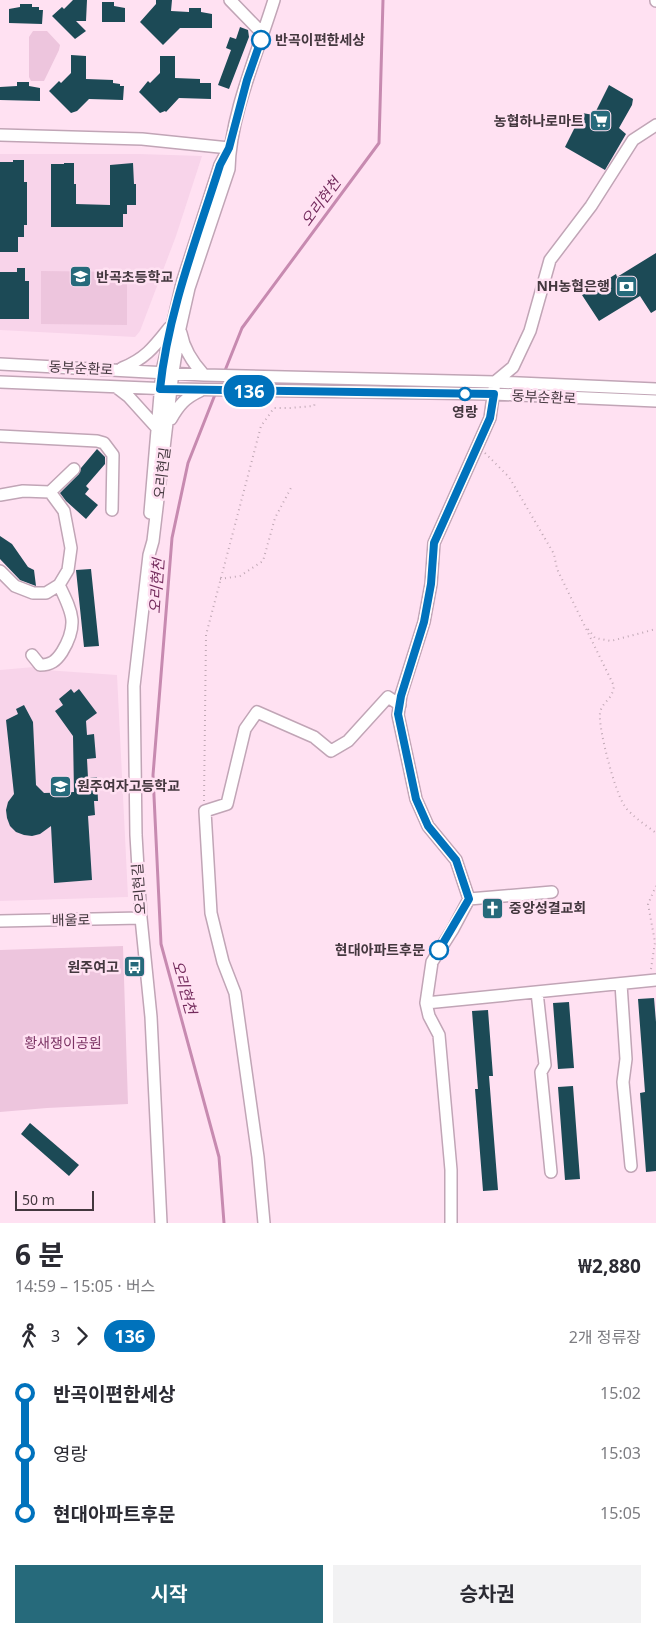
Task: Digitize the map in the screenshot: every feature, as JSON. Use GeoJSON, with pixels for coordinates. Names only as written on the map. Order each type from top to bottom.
{"type":"FeatureCollection","features":[{"type":"Feature","properties":{"kind":"street"},"geometry":{"type":"LineString","coordinates":[[230,0],[264,34]]}},
{"type":"Feature","properties":{"kind":"street"},"geometry":{"type":"LineString","coordinates":[[167,372],[176,326],[229,169],[229,148],[247,80],[274,0]]}},
{"type":"Feature","properties":{"kind":"street"},"geometry":{"type":"LineString","coordinates":[[451,1223],[450,1170],[439,1035],[429,1016],[426,1003],[432,962],[469,899],[456,860],[428,826],[416,799],[398,714],[424,622],[431,584],[434,543],[490,418],[495,382],[514,367],[530,331],[550,260],[591,206],[634,140],[656,125]]}},
{"type":"Feature","properties":{"kind":"street"},"geometry":{"type":"LineString","coordinates":[[0,135],[142,139],[229,148]]}},
{"type":"Feature","properties":{"kind":"street"},"geometry":{"type":"LineString","coordinates":[[117,370],[132,364],[151,352],[176,326]]}},
{"type":"Feature","properties":{"kind":"street"},"geometry":{"type":"LineString","coordinates":[[176,326],[183,344],[195,365],[204,375]]}},
{"type":"Feature","properties":{"kind":"street","name":"동부순환로"},"geometry":{"type":"LineString","coordinates":[[0,364],[204,375],[495,382],[656,389]]}},
{"type":"Feature","properties":{"kind":"street","name":"오리현길"},"geometry":{"type":"LineString","coordinates":[[160,1223],[151,1017],[141,918],[136,835],[134,686],[149,555],[147,542],[167,372]]}},
{"type":"Feature","properties":{"kind":"street","name":"동부순환로"},"geometry":{"type":"LineString","coordinates":[[0,382],[203,390],[494,394],[656,401]]}},
{"type":"Feature","properties":{"kind":"street"},"geometry":{"type":"LineString","coordinates":[[116,387],[162,427],[182,402],[189,396],[203,390]]}},
{"type":"Feature","properties":{"kind":"street"},"geometry":{"type":"LineString","coordinates":[[0,436],[97,441],[104,443],[113,455],[112,510]]}},
{"type":"Feature","properties":{"kind":"street"},"geometry":{"type":"LineString","coordinates":[[0,494],[23,491],[50,492],[74,469]]}},
{"type":"Feature","properties":{"kind":"street"},"geometry":{"type":"LineString","coordinates":[[0,572],[15,586],[32,593],[46,593],[60,584],[68,570],[71,548],[64,511],[50,492]]}},
{"type":"Feature","properties":{"kind":"street"},"geometry":{"type":"LineString","coordinates":[[32,655],[40,665],[48,665],[57,660],[70,638],[72,625],[70,609],[60,584]]}},
{"type":"Feature","properties":{"kind":"street"},"geometry":{"type":"LineString","coordinates":[[264,1223],[258,1157],[235,993],[223,962],[211,913],[205,811],[227,804],[244,729],[257,712],[314,737],[331,751],[348,741],[388,697],[400,705]]}},
{"type":"Feature","properties":{"kind":"street"},"geometry":{"type":"LineString","coordinates":[[469,899],[552,892]]}},
{"type":"Feature","properties":{"kind":"street","name":"배울로"},"geometry":{"type":"LineString","coordinates":[[0,922],[141,918]]}},
{"type":"Feature","properties":{"kind":"street"},"geometry":{"type":"LineString","coordinates":[[426,1003],[653,980]]}},
{"type":"Feature","properties":{"kind":"street"},"geometry":{"type":"LineString","coordinates":[[621,984],[626,1059],[623,1082],[631,1166]]}},
{"type":"Feature","properties":{"kind":"street"},"geometry":{"type":"LineString","coordinates":[[537,992],[544,1065],[541,1072],[550,1172]]}},
{"type":"Feature","properties":{"kind":"path"},"geometry":{"type":"LineString","coordinates":[[205,811],[203,791],[206,635],[260,426],[274,408],[314,406],[315,392]]}},
{"type":"Feature","properties":{"kind":"path"},"geometry":{"type":"LineString","coordinates":[[478,446],[509,477],[554,554],[557,569],[614,686],[613,694],[602,707],[600,715],[601,730],[618,793],[625,807],[656,834]]}},
{"type":"Feature","properties":{"kind":"path"},"geometry":{"type":"LineString","coordinates":[[220,579],[240,576],[263,561],[275,518],[292,486]]}},
{"type":"Feature","properties":{"kind":"path"},"geometry":{"type":"LineString","coordinates":[[585,626],[595,638],[611,641],[656,629]]}},
{"type":"Feature","properties":{"kind":"path"},"geometry":{"type":"LineString","coordinates":[[653,980],[655,942],[648,904],[656,886]]}},
{"type":"Feature","properties":{"kind":"shaded area","name":"반곡초등학교"},"geometry":{"type":"Polygon","coordinates":[[[0,154],[202,156],[176,236],[140,331],[135,337],[0,330],[0,154]]]}},
{"type":"Feature","properties":{"kind":"shaded area","name":"원주여자고등학교"},"geometry":{"type":"Polygon","coordinates":[[[34,667],[45,670],[117,675],[128,897],[0,901],[0,670],[34,667]]]}},
{"type":"Feature","properties":{"kind":"green space"},"geometry":{"type":"Polygon","coordinates":[[[33,31],[47,31],[60,45],[44,81],[31,81],[29,77],[29,37],[33,31]]]}},
{"type":"Feature","properties":{"kind":"green space"},"geometry":{"type":"Polygon","coordinates":[[[41,271],[127,272],[127,325],[41,324],[41,271]]]}},
{"type":"Feature","properties":{"kind":"green space","name":"황새쟁이공원"},"geometry":{"type":"Polygon","coordinates":[[[123,946],[128,1104],[0,1112],[0,950],[123,946]]]}},
{"type":"Feature","properties":{"kind":"building"},"geometry":{"type":"Polygon","coordinates":[[[73,0],[87,0],[86,21],[76,21],[86,31],[75,39],[52,16],[62,7],[64,9],[73,0]]]}},
{"type":"Feature","properties":{"kind":"building"},"geometry":{"type":"Polygon","coordinates":[[[156,0],[172,0],[171,11],[189,12],[189,8],[201,8],[201,12],[212,14],[212,28],[180,28],[163,45],[140,22],[156,4],[156,0]]]}},
{"type":"Feature","properties":{"kind":"building"},"geometry":{"type":"Polygon","coordinates":[[[102,2],[114,2],[114,6],[125,8],[125,22],[102,22],[102,2]]]}},
{"type":"Feature","properties":{"kind":"building"},"geometry":{"type":"Polygon","coordinates":[[[20,4],[32,4],[32,7],[39,7],[39,10],[43,10],[42,24],[9,23],[9,9],[20,7],[20,4]]]}},
{"type":"Feature","properties":{"kind":"building"},"geometry":{"type":"Polygon","coordinates":[[[240,27],[248,30],[249,37],[229,89],[218,85],[231,50],[226,48],[230,37],[236,39],[240,27]]]}},
{"type":"Feature","properties":{"kind":"building"},"geometry":{"type":"Polygon","coordinates":[[[71,55],[86,56],[86,79],[113,80],[113,83],[124,86],[123,100],[89,99],[77,111],[71,113],[49,91],[71,73],[71,55]]]}},
{"type":"Feature","properties":{"kind":"building"},"geometry":{"type":"Polygon","coordinates":[[[160,56],[175,56],[175,78],[200,79],[200,83],[211,83],[211,99],[179,98],[166,112],[160,113],[139,92],[148,81],[150,83],[160,73],[160,56]]]}},
{"type":"Feature","properties":{"kind":"building"},"geometry":{"type":"Polygon","coordinates":[[[17,82],[29,82],[29,86],[40,88],[40,101],[0,100],[0,87],[17,86],[17,82]]]}},
{"type":"Feature","properties":{"kind":"building","name":"농협하나로마트"},"geometry":{"type":"Polygon","coordinates":[[[609,85],[633,99],[632,105],[619,128],[626,134],[605,170],[565,147],[582,113],[594,115],[609,85]]]}},
{"type":"Feature","properties":{"kind":"building"},"geometry":{"type":"Polygon","coordinates":[[[13,160],[24,160],[24,182],[27,182],[27,225],[24,225],[24,237],[18,237],[18,252],[0,252],[0,162],[13,162],[13,160]]]}},
{"type":"Feature","properties":{"kind":"building"},"geometry":{"type":"Polygon","coordinates":[[[74,163],[76,204],[110,205],[110,165],[133,163],[136,205],[127,205],[127,214],[123,214],[123,227],[51,227],[51,164],[74,163]]]}},
{"type":"Feature","properties":{"kind":"building","name":"NH농협은행"},"geometry":{"type":"Polygon","coordinates":[[[656,253],[656,310],[651,313],[640,296],[599,321],[582,295],[616,274],[617,277],[656,253]]]}},
{"type":"Feature","properties":{"kind":"building"},"geometry":{"type":"Polygon","coordinates":[[[17,268],[25,268],[25,281],[29,281],[29,319],[0,319],[0,272],[17,272],[17,268]]]}},
{"type":"Feature","properties":{"kind":"building"},"geometry":{"type":"Polygon","coordinates":[[[97,449],[105,457],[105,464],[86,486],[89,489],[85,494],[98,505],[86,519],[60,493],[79,474],[81,468],[97,449]]]}},
{"type":"Feature","properties":{"kind":"building"},"geometry":{"type":"Polygon","coordinates":[[[0,536],[12,544],[28,567],[34,570],[36,586],[20,580],[0,559],[0,536]]]}},
{"type":"Feature","properties":{"kind":"building"},"geometry":{"type":"Polygon","coordinates":[[[91,569],[99,646],[84,647],[76,570],[91,569]]]}},
{"type":"Feature","properties":{"kind":"building","name":"원주여자고등학교"},"geometry":{"type":"Polygon","coordinates":[[[71,689],[74,693],[79,689],[97,713],[86,721],[87,735],[94,734],[96,758],[87,759],[88,778],[97,777],[98,801],[94,801],[95,815],[88,816],[92,880],[54,883],[51,826],[40,834],[24,835],[16,832],[10,826],[7,818],[8,802],[14,794],[6,720],[18,714],[16,709],[24,705],[33,722],[36,785],[44,793],[74,792],[73,736],[55,711],[63,705],[59,699],[71,689]]]}},
{"type":"Feature","properties":{"kind":"building"},"geometry":{"type":"Polygon","coordinates":[[[654,998],[656,1022],[656,1171],[646,1172],[640,1093],[645,1092],[638,999],[654,998]]]}},
{"type":"Feature","properties":{"kind":"building"},"geometry":{"type":"Polygon","coordinates":[[[569,1002],[574,1068],[558,1069],[553,1003],[569,1002]]]}},
{"type":"Feature","properties":{"kind":"building"},"geometry":{"type":"Polygon","coordinates":[[[488,1010],[493,1076],[489,1076],[498,1190],[483,1191],[475,1089],[478,1089],[472,1011],[488,1010]]]}},
{"type":"Feature","properties":{"kind":"building"},"geometry":{"type":"Polygon","coordinates":[[[573,1086],[580,1179],[565,1180],[558,1087],[573,1086]]]}},
{"type":"Feature","properties":{"kind":"building"},"geometry":{"type":"Polygon","coordinates":[[[30,1123],[79,1165],[69,1176],[21,1134],[30,1123]]]}},
{"type":"Feature","properties":{"kind":"waterway","name":"오리현천"},"geometry":{"type":"LineString","coordinates":[[224,373],[242,328],[379,143],[383,0]]}},
{"type":"Feature","properties":{"kind":"waterway","name":"오리현천"},"geometry":{"type":"LineString","coordinates":[[216,392],[188,463],[172,538],[153,775],[161,944],[219,1157],[224,1223]]}},
{"type":"Feature","properties":{"kind":"bus line","name":"136"},"geometry":{"type":"LineString","coordinates":[[261,40],[247,80],[229,148],[220,165],[182,282],[162,371],[160,389],[494,394],[490,418],[434,543],[431,584],[424,622],[401,696],[398,714],[416,799],[428,826],[456,860],[469,899],[439,950]]}},
{"type":"Feature","properties":{"kind":"place","name":"반곡이편한세상"},"geometry":{"type":"Point","coordinates":[261,40]}},
{"type":"Feature","properties":{"kind":"place","name":"농협하나로마트"},"geometry":{"type":"Point","coordinates":[600,121]}},
{"type":"Feature","properties":{"kind":"place","name":"반곡초등학교"},"geometry":{"type":"Point","coordinates":[80,277]}},
{"type":"Feature","properties":{"kind":"place","name":"NH농협은행"},"geometry":{"type":"Point","coordinates":[626,286]}},
{"type":"Feature","properties":{"kind":"place","name":"영랑"},"geometry":{"type":"Point","coordinates":[465,394]}},
{"type":"Feature","properties":{"kind":"place","name":"원주여자고등학교"},"geometry":{"type":"Point","coordinates":[61,786]}},
{"type":"Feature","properties":{"kind":"place","name":"중앙성결교회"},"geometry":{"type":"Point","coordinates":[493,908]}},
{"type":"Feature","properties":{"kind":"place","name":"현대아파트후문"},"geometry":{"type":"Point","coordinates":[439,950]}},
{"type":"Feature","properties":{"kind":"place","name":"원주여고"},"geometry":{"type":"Point","coordinates":[135,967]}}]}
